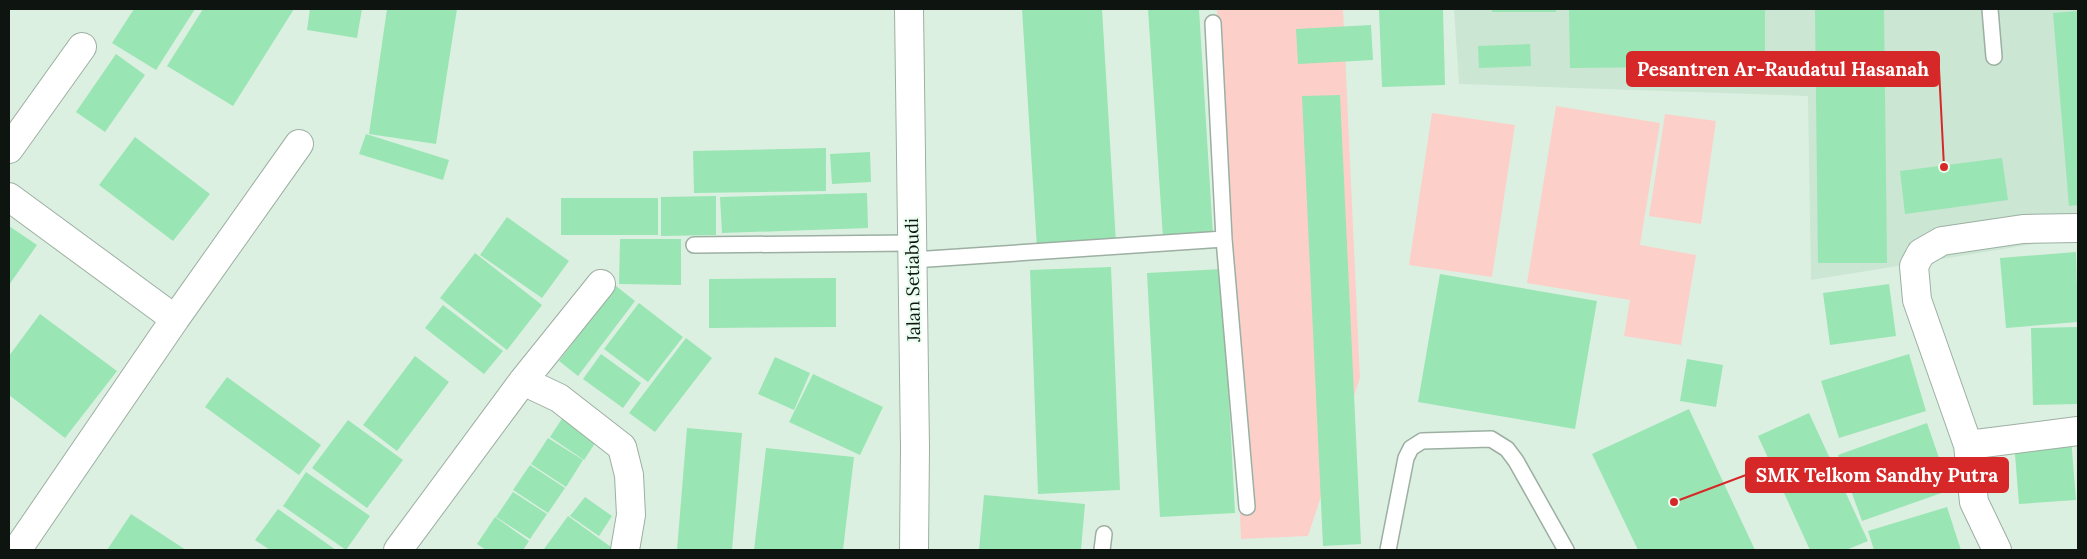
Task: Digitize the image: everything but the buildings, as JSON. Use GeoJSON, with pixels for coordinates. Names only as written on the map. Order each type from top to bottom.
{"type":"FeatureCollection","features":[{"type":"Feature","properties":{"kind":"street","name":"Jalan Setiabudi"},"geometry":{"type":"LineString","coordinates":[[909,9],[916,448],[914,550]]}},
{"type":"Feature","properties":{"kind":"street"},"geometry":{"type":"LineString","coordinates":[[9,149],[82,47]]}},
{"type":"Feature","properties":{"kind":"street"},"geometry":{"type":"LineString","coordinates":[[17,550],[175,319],[299,144]]}},
{"type":"Feature","properties":{"kind":"street"},"geometry":{"type":"LineString","coordinates":[[9,197],[175,319]]}},
{"type":"Feature","properties":{"kind":"street"},"geometry":{"type":"LineString","coordinates":[[1997,550],[1974,502],[1968,445],[1916,300],[1914,266],[1920,253],[1942,242],[2023,229],[2078,228]]}},
{"type":"Feature","properties":{"kind":"street"},"geometry":{"type":"LineString","coordinates":[[398,550],[523,381],[601,284]]}},
{"type":"Feature","properties":{"kind":"street"},"geometry":{"type":"LineString","coordinates":[[523,381],[559,398],[622,446],[629,475],[631,515],[625,550]]}},
{"type":"Feature","properties":{"kind":"street"},"geometry":{"type":"LineString","coordinates":[[1968,445],[2078,431]]}},
{"type":"Feature","properties":{"kind":"lane"},"geometry":{"type":"LineString","coordinates":[[1990,9],[1994,57]]}},
{"type":"Feature","properties":{"kind":"lane"},"geometry":{"type":"LineString","coordinates":[[1214,23],[1224,239],[1246,507]]}},
{"type":"Feature","properties":{"kind":"lane"},"geometry":{"type":"LineString","coordinates":[[694,245],[912,251],[1224,239]]}},
{"type":"Feature","properties":{"kind":"lane"},"geometry":{"type":"LineString","coordinates":[[1388,550],[1406,458],[1411,448],[1422,440],[1491,439],[1507,449],[1516,462],[1566,550]]}},
{"type":"Feature","properties":{"kind":"lane"},"geometry":{"type":"LineString","coordinates":[[1102,550],[1104,534]]}},
{"type":"Feature","properties":{"kind":"shaded area"},"geometry":{"type":"Polygon","coordinates":[[[1217,9],[1343,9],[1360,378],[1308,536],[1241,539],[1217,9]]]}},
{"type":"Feature","properties":{"kind":"shaded area"},"geometry":{"type":"Polygon","coordinates":[[[1454,9],[2078,9],[2078,237],[1811,280],[1808,96],[1459,84],[1454,9]]]}},
{"type":"Feature","properties":{"kind":"shaded area"},"geometry":{"type":"Polygon","coordinates":[[[1556,106],[1660,123],[1640,245],[1696,255],[1681,345],[1624,336],[1630,300],[1527,283],[1556,106]]]}},
{"type":"Feature","properties":{"kind":"shaded area"},"geometry":{"type":"Polygon","coordinates":[[[1432,113],[1515,125],[1492,277],[1409,265],[1432,113]]]}},
{"type":"Feature","properties":{"kind":"shaded area"},"geometry":{"type":"Polygon","coordinates":[[[1665,114],[1716,121],[1701,224],[1649,216],[1665,114]]]}},
{"type":"Feature","properties":{"kind":"place","name":"Pesantren Ar-Raudatul Hasanah"},"geometry":{"type":"Point","coordinates":[1944,167]}},
{"type":"Feature","properties":{"kind":"place","name":"SMK Telkom Sandhy Putra"},"geometry":{"type":"Point","coordinates":[1674,502]}}]}
